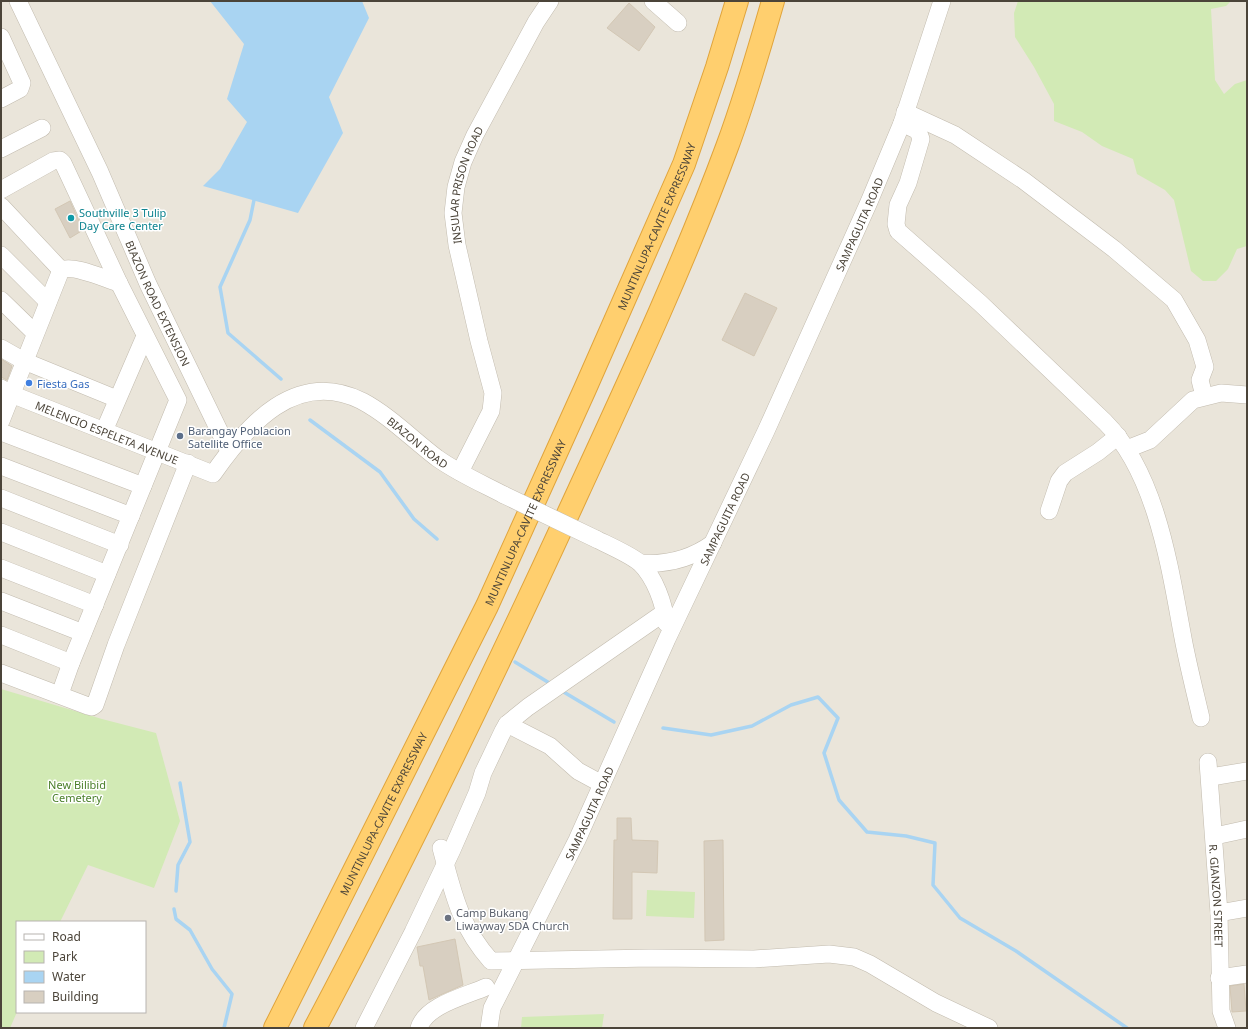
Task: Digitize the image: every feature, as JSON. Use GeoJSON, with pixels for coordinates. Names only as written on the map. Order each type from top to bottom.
{"type":"FeatureCollection","features":[{"type":"Feature","properties":{"kind":"highway","name":"MUNTINLUPA-CAVITE EXPRESSWAY"},"geometry":{"type":"LineString","coordinates":[[275,1028],[487,606],[588,382],[684,164],[717,67],[737,1]]}},
{"type":"Feature","properties":{"kind":"highway"},"geometry":{"type":"LineString","coordinates":[[315,1028],[427,809],[520,619],[612,419],[668,290],[727,147],[753,72],[773,1]]}},
{"type":"Feature","properties":{"kind":"street","name":"BIAZON ROAD EXTENSION"},"geometry":{"type":"LineString","coordinates":[[18,1],[100,172],[148,284],[229,451]]}},
{"type":"Feature","properties":{"kind":"street","name":"INSULAR PRISON ROAD"},"geometry":{"type":"LineString","coordinates":[[460,472],[490,411],[493,393],[479,341],[457,245],[453,213],[456,187],[462,162],[475,135],[536,22],[550,1]]}},
{"type":"Feature","properties":{"kind":"street"},"geometry":{"type":"LineString","coordinates":[[653,1],[678,23]]}},
{"type":"Feature","properties":{"kind":"street","name":"SAMPAGUITA ROAD"},"geometry":{"type":"LineString","coordinates":[[489,1028],[492,992],[516,962],[602,784],[667,639],[714,542],[836,276],[904,118],[942,1]]}},
{"type":"Feature","properties":{"kind":"street"},"geometry":{"type":"LineString","coordinates":[[1,37],[6,61],[22,83],[20,90],[1,99]]}},
{"type":"Feature","properties":{"kind":"street"},"geometry":{"type":"LineString","coordinates":[[904,118],[955,135],[1023,180],[1114,249],[1174,300],[1197,340],[1205,367],[1200,380],[1204,396]]}},
{"type":"Feature","properties":{"kind":"street"},"geometry":{"type":"LineString","coordinates":[[904,118],[918,131],[922,139],[908,183],[898,205],[896,224],[898,231],[1051,369],[1123,442],[1145,484],[1159,528],[1201,718]]}},
{"type":"Feature","properties":{"kind":"street"},"geometry":{"type":"LineString","coordinates":[[1,149],[42,128]]}},
{"type":"Feature","properties":{"kind":"street"},"geometry":{"type":"LineString","coordinates":[[1,190],[54,161],[60,160],[63,163],[119,283],[178,400],[83,633],[60,694]]}},
{"type":"Feature","properties":{"kind":"street"},"geometry":{"type":"LineString","coordinates":[[1,206],[61,270]]}},
{"type":"Feature","properties":{"kind":"street"},"geometry":{"type":"LineString","coordinates":[[1,255],[48,302]]}},
{"type":"Feature","properties":{"kind":"street"},"geometry":{"type":"LineString","coordinates":[[1,421],[6,391],[24,361],[61,270],[66,268],[74,269],[119,283]]}},
{"type":"Feature","properties":{"kind":"street"},"geometry":{"type":"LineString","coordinates":[[1,300],[35,333]]}},
{"type":"Feature","properties":{"kind":"street"},"geometry":{"type":"LineString","coordinates":[[104,430],[145,336]]}},
{"type":"Feature","properties":{"kind":"street"},"geometry":{"type":"LineString","coordinates":[[1,348],[24,361],[117,399]]}},
{"type":"Feature","properties":{"kind":"street","name":"MELENCIO ESPELETA AVENUE"},"geometry":{"type":"LineString","coordinates":[[6,391],[214,474]]}},
{"type":"Feature","properties":{"kind":"street","name":"BIAZON ROAD"},"geometry":{"type":"LineString","coordinates":[[214,474],[241,436],[271,409],[289,399],[308,393],[327,392],[363,402],[397,425],[438,458],[460,472],[596,539],[640,563],[656,564],[682,559],[693,555],[714,542]]}},
{"type":"Feature","properties":{"kind":"street"},"geometry":{"type":"LineString","coordinates":[[1049,511],[1060,481],[1066,473],[1098,452],[1123,442],[1143,444],[1150,440],[1192,400],[1221,393],[1247,395]]}},
{"type":"Feature","properties":{"kind":"street"},"geometry":{"type":"LineString","coordinates":[[1,432],[143,486]]}},
{"type":"Feature","properties":{"kind":"street"},"geometry":{"type":"LineString","coordinates":[[1,672],[88,706],[92,707],[95,705],[116,645],[188,463]]}},
{"type":"Feature","properties":{"kind":"street"},"geometry":{"type":"LineString","coordinates":[[1,466],[131,516]]}},
{"type":"Feature","properties":{"kind":"street"},"geometry":{"type":"LineString","coordinates":[[1,498],[120,545]]}},
{"type":"Feature","properties":{"kind":"street"},"geometry":{"type":"LineString","coordinates":[[1,532],[108,574]]}},
{"type":"Feature","properties":{"kind":"street","name":"BIAZON ROAD"},"geometry":{"type":"LineString","coordinates":[[640,563],[658,592],[665,612],[667,639]]}},
{"type":"Feature","properties":{"kind":"street"},"geometry":{"type":"LineString","coordinates":[[1,568],[95,605]]}},
{"type":"Feature","properties":{"kind":"street"},"geometry":{"type":"LineString","coordinates":[[1,601],[83,633]]}},
{"type":"Feature","properties":{"kind":"street"},"geometry":{"type":"LineString","coordinates":[[364,1028],[413,932],[443,856],[472,806],[483,773],[507,724],[528,707],[665,612]]}},
{"type":"Feature","properties":{"kind":"street"},"geometry":{"type":"LineString","coordinates":[[1,635],[71,663]]}},
{"type":"Feature","properties":{"kind":"street"},"geometry":{"type":"LineString","coordinates":[[507,724],[550,746],[578,771],[602,784]]}},
{"type":"Feature","properties":{"kind":"street","name":"R. GIANZON STREET"},"geometry":{"type":"LineString","coordinates":[[1227,1028],[1221,1012],[1219,978],[1219,913],[1215,836],[1209,769],[1247,771]]}},
{"type":"Feature","properties":{"kind":"street"},"geometry":{"type":"LineString","coordinates":[[1215,836],[1247,830]]}},
{"type":"Feature","properties":{"kind":"street"},"geometry":{"type":"LineString","coordinates":[[419,1028],[421,1022],[432,1010],[492,992],[491,961],[477,945],[460,915],[443,856]]}},
{"type":"Feature","properties":{"kind":"street"},"geometry":{"type":"LineString","coordinates":[[1219,913],[1247,908]]}},
{"type":"Feature","properties":{"kind":"street"},"geometry":{"type":"LineString","coordinates":[[491,961],[516,962],[651,958],[754,959],[829,954],[854,956],[936,1003],[989,1028]]}},
{"type":"Feature","properties":{"kind":"street"},"geometry":{"type":"LineString","coordinates":[[1219,978],[1247,974]]}},
{"type":"Feature","properties":{"kind":"shaded area"},"geometry":{"type":"Polygon","coordinates":[[[1,1],[1247,1],[1247,1028],[1,1028],[1,1]]]}},
{"type":"Feature","properties":{"kind":"green space"},"geometry":{"type":"Polygon","coordinates":[[[1018,1],[1231,1],[1226,6],[1211,9],[1215,80],[1224,94],[1235,84],[1247,80],[1247,246],[1237,249],[1228,269],[1216,281],[1203,281],[1191,271],[1174,200],[1165,190],[1137,174],[1133,159],[1102,146],[1082,132],[1054,121],[1054,104],[1034,67],[1015,37],[1014,13],[1018,1]]]}},
{"type":"Feature","properties":{"kind":"green space","name":"New Bilibid Cemetery"},"geometry":{"type":"Polygon","coordinates":[[[1,689],[102,719],[156,733],[180,821],[154,888],[88,865],[60,921],[16,921],[17,1013],[10,1028],[1,1028],[1,689]]]}},
{"type":"Feature","properties":{"kind":"green space"},"geometry":{"type":"Polygon","coordinates":[[[647,890],[695,892],[694,918],[646,916],[647,890]]]}},
{"type":"Feature","properties":{"kind":"green space"},"geometry":{"type":"Polygon","coordinates":[[[604,1014],[602,1028],[521,1028],[522,1017],[604,1014]]]}},
{"type":"Feature","properties":{"kind":"water"},"geometry":{"type":"Polygon","coordinates":[[[210,1],[362,1],[369,18],[329,97],[343,133],[298,213],[203,186],[220,169],[247,122],[227,99],[244,44],[210,1]]]}},
{"type":"Feature","properties":{"kind":"building"},"geometry":{"type":"Polygon","coordinates":[[[629,3],[655,27],[639,51],[607,28],[629,3]]]}},
{"type":"Feature","properties":{"kind":"building","name":"Southville 3 Tulip Day Care Center"},"geometry":{"type":"Polygon","coordinates":[[[70,201],[83,230],[70,238],[55,209],[70,201]]]}},
{"type":"Feature","properties":{"kind":"building"},"geometry":{"type":"Polygon","coordinates":[[[745,293],[777,308],[754,356],[722,340],[745,293]]]}},
{"type":"Feature","properties":{"kind":"building"},"geometry":{"type":"Polygon","coordinates":[[[1,359],[12,366],[7,380],[1,377],[1,359]]]}},
{"type":"Feature","properties":{"kind":"building"},"geometry":{"type":"Polygon","coordinates":[[[617,818],[631,818],[632,840],[658,841],[657,873],[632,872],[632,919],[613,919],[614,840],[617,840],[617,818]]]}},
{"type":"Feature","properties":{"kind":"building"},"geometry":{"type":"Polygon","coordinates":[[[723,840],[724,940],[705,941],[704,841],[723,840]]]}},
{"type":"Feature","properties":{"kind":"building"},"geometry":{"type":"Polygon","coordinates":[[[455,939],[463,985],[429,1000],[423,966],[420,966],[417,947],[455,939]]]}},
{"type":"Feature","properties":{"kind":"building"},"geometry":{"type":"Polygon","coordinates":[[[1244,984],[1246,1011],[1232,1012],[1230,986],[1244,984]]]}},
{"type":"Feature","properties":{"kind":"waterway"},"geometry":{"type":"LineString","coordinates":[[254,200],[250,220],[220,287],[228,333],[281,379]]}},
{"type":"Feature","properties":{"kind":"waterway"},"geometry":{"type":"LineString","coordinates":[[310,420],[380,472],[414,519],[437,539]]}},
{"type":"Feature","properties":{"kind":"waterway"},"geometry":{"type":"LineString","coordinates":[[515,662],[551,684]]}},
{"type":"Feature","properties":{"kind":"waterway"},"geometry":{"type":"LineString","coordinates":[[562,691],[614,722]]}},
{"type":"Feature","properties":{"kind":"waterway"},"geometry":{"type":"LineString","coordinates":[[663,728],[711,735],[752,726],[791,705],[818,697],[838,718],[824,753],[839,800],[867,832],[906,836],[935,843],[933,885],[960,918],[1016,951],[1127,1028]]}},
{"type":"Feature","properties":{"kind":"waterway"},"geometry":{"type":"LineString","coordinates":[[176,891],[178,865],[190,842],[180,783]]}},
{"type":"Feature","properties":{"kind":"waterway"},"geometry":{"type":"LineString","coordinates":[[174,909],[176,919],[190,930],[212,969],[232,994],[224,1028]]}},
{"type":"Feature","properties":{"kind":"place","name":"Southville 3 Tulip Day Care Center"},"geometry":{"type":"Point","coordinates":[71,218]}},
{"type":"Feature","properties":{"kind":"place","name":"Fiesta Gas"},"geometry":{"type":"Point","coordinates":[29,383]}},
{"type":"Feature","properties":{"kind":"place","name":"Barangay Poblacion Satellite Office"},"geometry":{"type":"Point","coordinates":[180,436]}},
{"type":"Feature","properties":{"kind":"place","name":"Camp Bukang Liwayway SDA Church"},"geometry":{"type":"Point","coordinates":[448,918]}}]}
